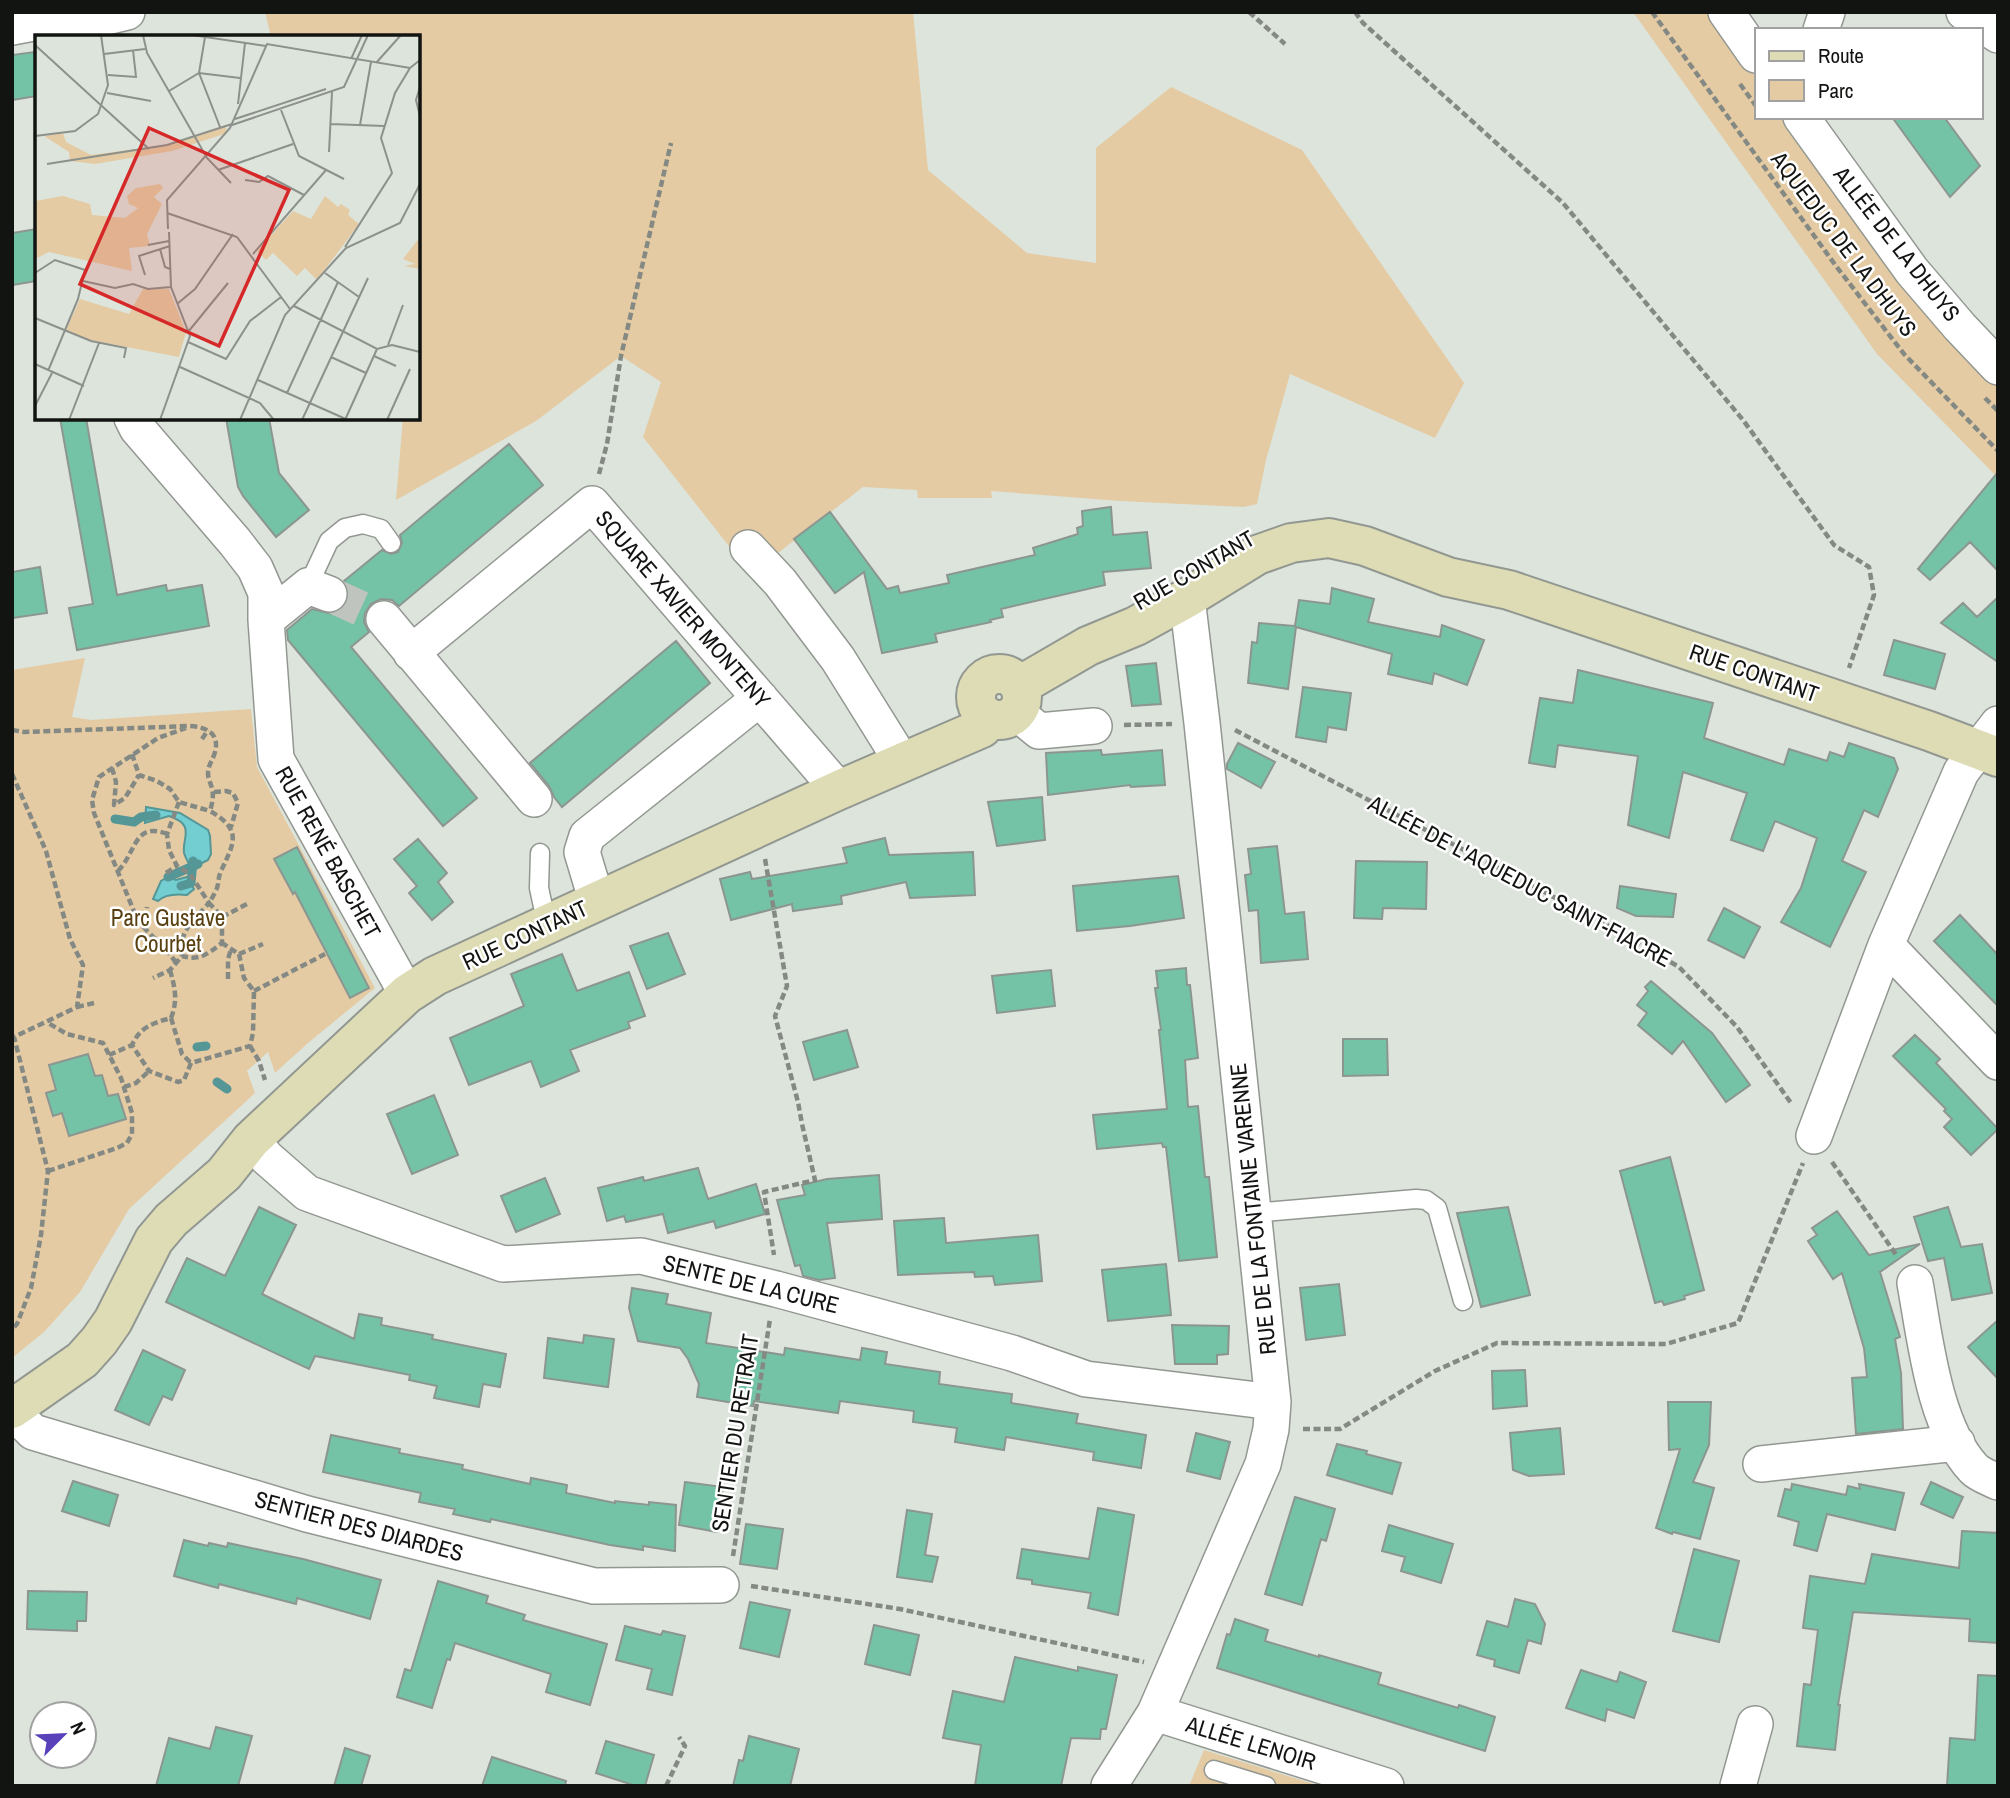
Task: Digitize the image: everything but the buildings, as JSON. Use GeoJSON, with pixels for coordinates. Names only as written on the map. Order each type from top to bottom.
{"type":"FeatureCollection","features":[{"type":"Feature","properties":{"kind":"main road","name":"RUE CONTANT"},"geometry":{"type":"LineString","coordinates":[[1088,646],[1127,608],[1259,533],[1299,521],[1341,520],[1382,531],[1457,560],[1509,590]]}},
{"type":"Feature","properties":{"kind":"main road","name":"RUE CONTANT"},"geometry":{"type":"LineString","coordinates":[[12,1410],[82,1360],[113,1321],[154,1240],[171,1220],[224,1174],[251,1140],[407,994],[435,976],[547,925],[592,885],[754,829],[828,777],[896,752],[1000,704],[1088,646],[1136,626],[1257,555],[1291,543],[1329,538],[1365,546],[1448,577],[1509,590],[1838,702],[1991,743]]}},
{"type":"Feature","properties":{"kind":"main road","name":"RUE CONTANT"},"geometry":{"type":"LineString","coordinates":[[828,777],[982,729],[1000,704]]}},
{"type":"Feature","properties":{"kind":"main road","name":"RUE CONTANT"},"geometry":{"type":"LineString","coordinates":[[12,1385],[43,1365],[82,1325],[101,1300],[139,1228],[151,1213],[211,1161],[251,1140]]}},
{"type":"Feature","properties":{"kind":"street"},"geometry":{"type":"LineString","coordinates":[[12,27],[55,28],[127,12]]}},
{"type":"Feature","properties":{"kind":"street"},"geometry":{"type":"LineString","coordinates":[[1726,12],[1755,54]]}},
{"type":"Feature","properties":{"kind":"street"},"geometry":{"type":"LineString","coordinates":[[1964,12],[1998,35]]}},
{"type":"Feature","properties":{"kind":"street","name":"ALLÉE DE LA DHUYS"},"geometry":{"type":"LineString","coordinates":[[1802,119],[1912,271],[1998,367]]}},
{"type":"Feature","properties":{"kind":"street","name":"RUE RENÉ BASCHET"},"geometry":{"type":"LineString","coordinates":[[133,420],[255,568],[266,593],[276,759],[407,994]]}},
{"type":"Feature","properties":{"kind":"street","name":"SQUARE XAVIER MONTENY"},"geometry":{"type":"LineString","coordinates":[[411,653],[592,504],[828,777]]}},
{"type":"Feature","properties":{"kind":"street"},"geometry":{"type":"LineString","coordinates":[[748,548],[780,582],[838,659],[896,752]]}},
{"type":"Feature","properties":{"kind":"street"},"geometry":{"type":"LineString","coordinates":[[266,620],[318,590]]}},
{"type":"Feature","properties":{"kind":"street","name":"RUE DE LA FONTAINE VARENNE"},"geometry":{"type":"LineString","coordinates":[[1109,1786],[1156,1713],[1263,1464],[1272,1416],[1254,1213],[1187,598]]}},
{"type":"Feature","properties":{"kind":"street"},"geometry":{"type":"LineString","coordinates":[[384,619],[534,799]]}},
{"type":"Feature","properties":{"kind":"street","name":"RUE CONTANT"},"geometry":{"type":"LineString","coordinates":[[592,885],[582,852],[587,836],[760,698]]}},
{"type":"Feature","properties":{"kind":"street"},"geometry":{"type":"LineString","coordinates":[[1000,704],[1039,731],[1094,726]]}},
{"type":"Feature","properties":{"kind":"street"},"geometry":{"type":"LineString","coordinates":[[1814,1136],[1886,945],[1961,772],[1991,743]]}},
{"type":"Feature","properties":{"kind":"street"},"geometry":{"type":"LineString","coordinates":[[1886,945],[1998,1062]]}},
{"type":"Feature","properties":{"kind":"street","name":"SENTE DE LA CURE"},"geometry":{"type":"LineString","coordinates":[[251,1140],[307,1193],[503,1264],[641,1256],[776,1289],[1012,1353],[1086,1379],[1272,1416]]}},
{"type":"Feature","properties":{"kind":"street"},"geometry":{"type":"LineString","coordinates":[[1915,1283],[1935,1390],[1951,1435],[1975,1470],[1998,1482]]}},
{"type":"Feature","properties":{"kind":"street","name":"SENTIER DES DIARDES"},"geometry":{"type":"LineString","coordinates":[[12,1410],[33,1432],[307,1514],[594,1586],[732,1579]]}},
{"type":"Feature","properties":{"kind":"street"},"geometry":{"type":"LineString","coordinates":[[1761,1464],[1957,1443]]}},
{"type":"Feature","properties":{"kind":"street","name":"ALLÉE LENOIR"},"geometry":{"type":"LineString","coordinates":[[1156,1713],[1386,1786]]}},
{"type":"Feature","properties":{"kind":"street"},"geometry":{"type":"LineString","coordinates":[[1738,1786],[1755,1724]]}},
{"type":"Feature","properties":{"kind":"lane"},"geometry":{"type":"LineString","coordinates":[[318,590],[330,541],[345,528],[363,524],[381,529],[391,543]]}},
{"type":"Feature","properties":{"kind":"lane"},"geometry":{"type":"LineString","coordinates":[[540,853],[540,888],[547,925]]}},
{"type":"Feature","properties":{"kind":"lane"},"geometry":{"type":"LineString","coordinates":[[1254,1213],[1426,1200],[1437,1208],[1464,1301]]}},
{"type":"Feature","properties":{"kind":"lane"},"geometry":{"type":"LineString","coordinates":[[1214,1770],[1266,1786]]}},
{"type":"Feature","properties":{"kind":"path"},"geometry":{"type":"LineString","coordinates":[[1249,12],[1285,44]]}},
{"type":"Feature","properties":{"kind":"path"},"geometry":{"type":"LineString","coordinates":[[1355,12],[1363,23],[1563,203],[1743,420],[1834,545],[1868,566],[1874,596],[1838,702]]}},
{"type":"Feature","properties":{"kind":"path","name":"AQUEDUC DE LA DHUYS"},"geometry":{"type":"LineString","coordinates":[[1652,12],[1836,266],[1904,355],[1998,452]]}},
{"type":"Feature","properties":{"kind":"path"},"geometry":{"type":"LineString","coordinates":[[592,504],[607,444],[621,356],[671,144]]}},
{"type":"Feature","properties":{"kind":"path","name":"ALLÉE DE L'AQUEDUC SAINT-FIACRE"},"geometry":{"type":"LineString","coordinates":[[1094,726],[1202,723],[1228,726],[1607,925],[1679,967],[1737,1027],[1915,1283]]}},
{"type":"Feature","properties":{"kind":"path"},"geometry":{"type":"LineString","coordinates":[[176,963],[168,950],[144,929],[137,919],[94,813],[92,800],[99,777],[132,754],[144,750],[158,738],[190,726]]}},
{"type":"Feature","properties":{"kind":"path"},"geometry":{"type":"LineString","coordinates":[[12,730],[24,732],[202,727],[213,733],[216,741],[215,753],[208,766],[208,778],[214,792],[211,811]]}},
{"type":"Feature","properties":{"kind":"path"},"geometry":{"type":"LineString","coordinates":[[202,738],[208,730]]}},
{"type":"Feature","properties":{"kind":"path"},"geometry":{"type":"LineString","coordinates":[[112,768],[116,782],[114,805],[125,798],[139,775],[132,754]]}},
{"type":"Feature","properties":{"kind":"path"},"geometry":{"type":"LineString","coordinates":[[12,774],[46,851],[70,939],[83,965],[77,1007]]}},
{"type":"Feature","properties":{"kind":"path"},"geometry":{"type":"LineString","coordinates":[[139,775],[157,780],[170,789],[178,805],[167,834],[169,850],[177,866],[190,874],[222,917],[222,943]]}},
{"type":"Feature","properties":{"kind":"path"},"geometry":{"type":"LineString","coordinates":[[214,792],[233,793],[238,803],[231,828]]}},
{"type":"Feature","properties":{"kind":"path"},"geometry":{"type":"LineString","coordinates":[[178,805],[211,811],[231,828],[234,839],[229,858],[219,874],[217,887],[209,903],[182,937],[182,956]]}},
{"type":"Feature","properties":{"kind":"path","name":"SENTIER DU RETRAIT"},"geometry":{"type":"LineString","coordinates":[[732,1579],[771,1310],[778,1279],[764,1192],[815,1180],[775,1016],[787,986],[764,852],[754,829]]}},
{"type":"Feature","properties":{"kind":"path"},"geometry":{"type":"LineString","coordinates":[[118,871],[139,837],[148,831],[156,830],[167,834]]}},
{"type":"Feature","properties":{"kind":"path"},"geometry":{"type":"LineString","coordinates":[[166,873],[177,866]]}},
{"type":"Feature","properties":{"kind":"path"},"geometry":{"type":"LineString","coordinates":[[222,917],[249,903]]}},
{"type":"Feature","properties":{"kind":"path"},"geometry":{"type":"LineString","coordinates":[[144,929],[147,907]]}},
{"type":"Feature","properties":{"kind":"path"},"geometry":{"type":"LineString","coordinates":[[182,956],[193,959],[209,953],[222,943]]}},
{"type":"Feature","properties":{"kind":"path"},"geometry":{"type":"LineString","coordinates":[[191,1063],[250,1046],[253,1034],[254,992],[244,978],[239,954],[222,943]]}},
{"type":"Feature","properties":{"kind":"path"},"geometry":{"type":"LineString","coordinates":[[239,954],[263,944]]}},
{"type":"Feature","properties":{"kind":"path"},"geometry":{"type":"LineString","coordinates":[[228,979],[231,949]]}},
{"type":"Feature","properties":{"kind":"path"},"geometry":{"type":"LineString","coordinates":[[254,992],[326,954]]}},
{"type":"Feature","properties":{"kind":"path"},"geometry":{"type":"LineString","coordinates":[[153,978],[170,970],[182,956]]}},
{"type":"Feature","properties":{"kind":"path"},"geometry":{"type":"LineString","coordinates":[[170,970],[176,998],[171,1018],[183,1054],[191,1063]]}},
{"type":"Feature","properties":{"kind":"path"},"geometry":{"type":"LineString","coordinates":[[12,1329],[17,1324],[31,1288],[41,1235],[48,1171],[13,1035],[77,1007],[94,1003]]}},
{"type":"Feature","properties":{"kind":"path"},"geometry":{"type":"LineString","coordinates":[[109,1055],[132,1045],[137,1035],[151,1023],[171,1018]]}},
{"type":"Feature","properties":{"kind":"path"},"geometry":{"type":"LineString","coordinates":[[47,1022],[66,1034],[103,1043],[121,1078],[132,1113],[132,1135],[127,1143],[48,1171]]}},
{"type":"Feature","properties":{"kind":"path"},"geometry":{"type":"LineString","coordinates":[[132,1045],[149,1071],[178,1082],[184,1080],[191,1063]]}},
{"type":"Feature","properties":{"kind":"path"},"geometry":{"type":"LineString","coordinates":[[124,1087],[136,1083],[149,1071]]}},
{"type":"Feature","properties":{"kind":"path"},"geometry":{"type":"LineString","coordinates":[[1272,1416],[1340,1429],[1435,1371],[1497,1343],[1666,1344],[1738,1323],[1814,1136]]}},
{"type":"Feature","properties":{"kind":"path"},"geometry":{"type":"LineString","coordinates":[[732,1579],[900,1609],[1144,1662],[1173,1672]]}},
{"type":"Feature","properties":{"kind":"path"},"geometry":{"type":"LineString","coordinates":[[666,1786],[685,1746],[679,1737]]}},
{"type":"Feature","properties":{"kind":"green space"},"geometry":{"type":"Polygon","coordinates":[[[265,12],[913,12],[928,170],[1027,253],[1096,263],[1096,148],[1171,87],[1302,150],[1464,383],[1435,438],[1290,374],[1266,460],[1257,504],[1244,507],[1121,501],[991,491],[992,498],[918,498],[917,490],[863,487],[751,574],[643,437],[661,382],[621,356],[536,421],[396,500],[403,420],[420,420],[420,35],[271,35],[265,12]]]}},
{"type":"Feature","properties":{"kind":"green space"},"geometry":{"type":"Polygon","coordinates":[[[1633,12],[1726,12],[1755,54],[1755,119],[1803,119],[1998,364],[1998,478],[1877,354],[1633,12]]]}},
{"type":"Feature","properties":{"kind":"green space","name":"Parc Gustave Courbet"},"geometry":{"type":"Polygon","coordinates":[[[85,658],[72,717],[91,720],[251,709],[257,767],[375,988],[275,1073],[268,1052],[247,1071],[255,1093],[129,1209],[80,1292],[44,1332],[12,1358],[12,670],[85,658]]]}},
{"type":"Feature","properties":{"kind":"green space"},"geometry":{"type":"Polygon","coordinates":[[[1204,1750],[1320,1786],[1189,1786],[1204,1750]]]}},
{"type":"Feature","properties":{"kind":"water"},"geometry":{"type":"Polygon","coordinates":[[[146,807],[180,813],[208,830],[211,854],[208,860],[196,866],[194,873],[184,853],[185,827],[169,816],[145,823],[146,807]]]}},
{"type":"Feature","properties":{"kind":"water"},"geometry":{"type":"Polygon","coordinates":[[[168,877],[176,880],[187,877],[194,889],[187,895],[168,896],[158,901],[153,899],[161,881],[168,877]]]}},
{"type":"Feature","properties":{"kind":"waterway"},"geometry":{"type":"LineString","coordinates":[[115,819],[134,822],[141,817],[156,815]]}},
{"type":"Feature","properties":{"kind":"waterway"},"geometry":{"type":"LineString","coordinates":[[181,886],[191,883],[193,861]]}},
{"type":"Feature","properties":{"kind":"waterway"},"geometry":{"type":"LineString","coordinates":[[168,877],[198,864]]}},
{"type":"Feature","properties":{"kind":"waterway"},"geometry":{"type":"LineString","coordinates":[[197,1047],[206,1046]]}},
{"type":"Feature","properties":{"kind":"waterway"},"geometry":{"type":"LineString","coordinates":[[217,1082],[227,1089]]}},
{"type":"Feature","properties":{"kind":"tunnel"},"geometry":{"type":"LineString","coordinates":[[329,594],[384,619]]}}]}
